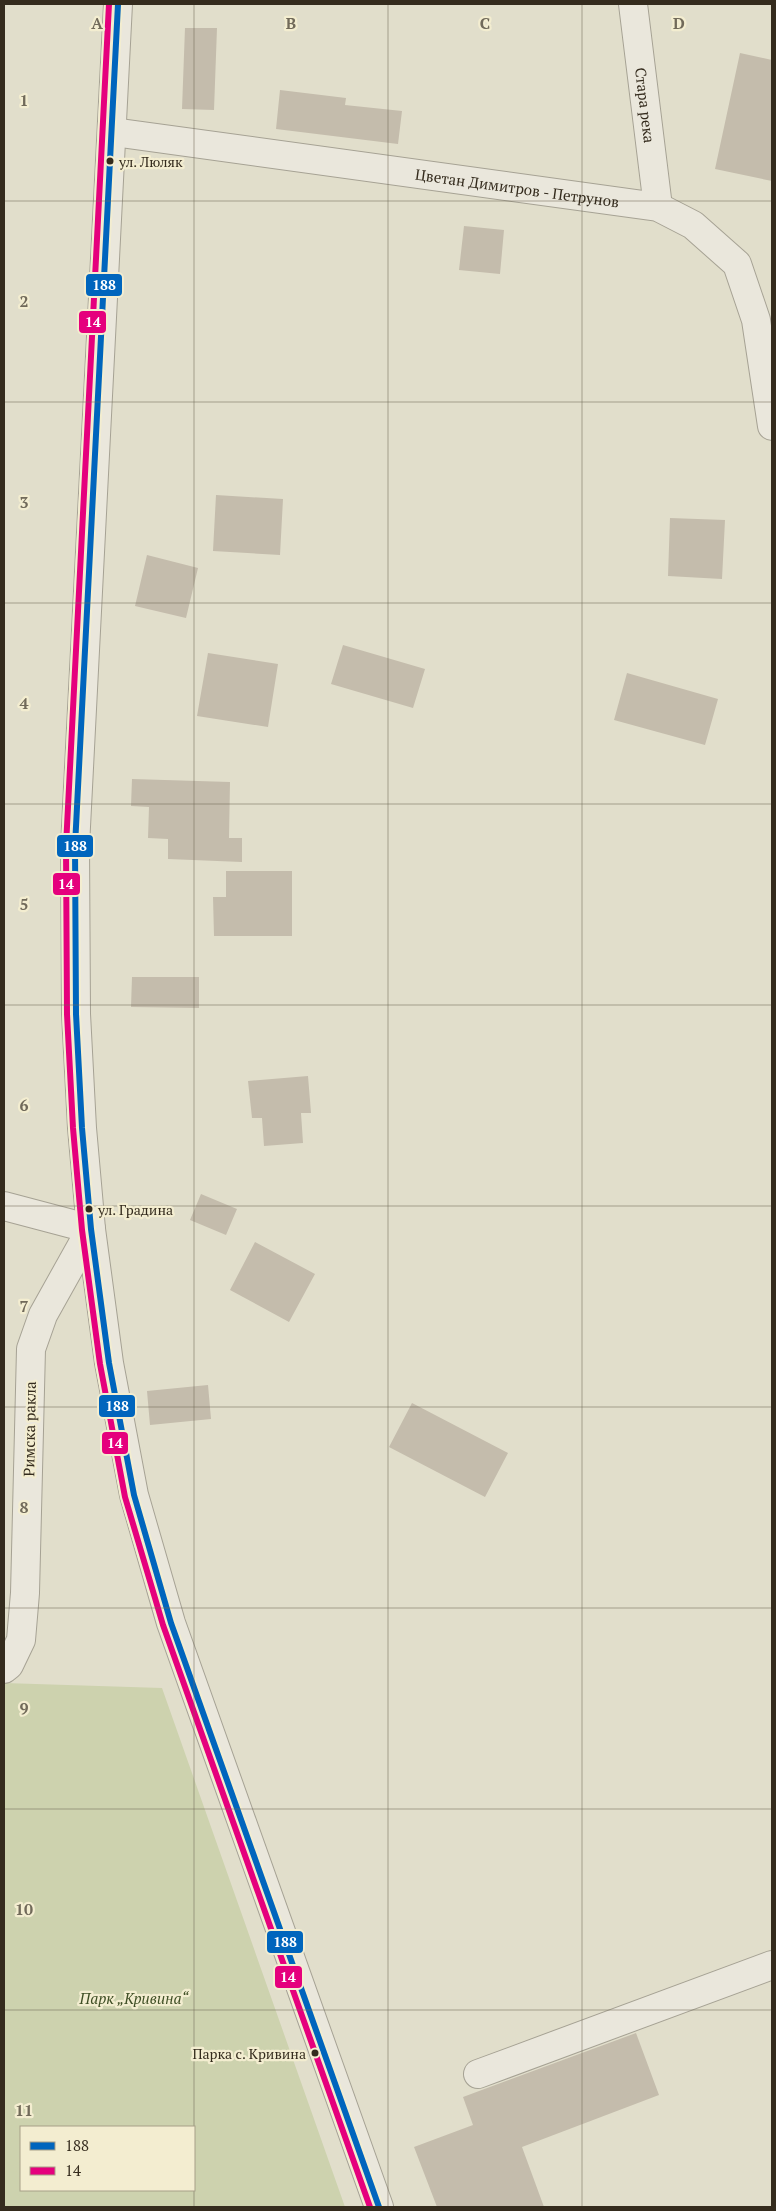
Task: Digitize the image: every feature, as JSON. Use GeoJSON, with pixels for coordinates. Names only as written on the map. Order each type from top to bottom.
{"type":"FeatureCollection","features":[{"type":"Feature","properties":{"kind":"street"},"geometry":{"type":"LineString","coordinates":[[118,4],[113,132],[75,846],[76,1014],[82,1128],[91,1229],[109,1363],[134,1495],[171,1623],[379,2207]]}},
{"type":"Feature","properties":{"kind":"street","name":"Стара река"},"geometry":{"type":"LineString","coordinates":[[633,4],[658,207]]}},
{"type":"Feature","properties":{"kind":"street","name":"Цветан Димитров - Петрунов"},"geometry":{"type":"LineString","coordinates":[[113,132],[658,207],[693,225],[737,264],[756,320],[772,426]]}},
{"type":"Feature","properties":{"kind":"street"},"geometry":{"type":"LineString","coordinates":[[4,1206],[91,1229]]}},
{"type":"Feature","properties":{"kind":"street","name":"Римска ракла"},"geometry":{"type":"LineString","coordinates":[[4,1669],[9,1665],[21,1640],[25,1593],[31,1349],[42,1315],[91,1229]]}},
{"type":"Feature","properties":{"kind":"street"},"geometry":{"type":"LineString","coordinates":[[478,2074],[772,1965]]}},
{"type":"Feature","properties":{"kind":"green space","name":"Парк „Кривина“"},"geometry":{"type":"Polygon","coordinates":[[[4,1683],[162,1688],[345,2207],[4,2207],[4,1683]]]}},
{"type":"Feature","properties":{"kind":"building"},"geometry":{"type":"Polygon","coordinates":[[[185,28],[217,28],[214,110],[182,109],[185,28]]]}},
{"type":"Feature","properties":{"kind":"building"},"geometry":{"type":"Polygon","coordinates":[[[740,53],[772,60],[772,181],[715,169],[740,53]]]}},
{"type":"Feature","properties":{"kind":"building"},"geometry":{"type":"Polygon","coordinates":[[[280,90],[346,98],[345,105],[402,111],[398,144],[276,129],[280,90]]]}},
{"type":"Feature","properties":{"kind":"building"},"geometry":{"type":"Polygon","coordinates":[[[464,226],[504,230],[500,274],[459,270],[464,226]]]}},
{"type":"Feature","properties":{"kind":"building"},"geometry":{"type":"Polygon","coordinates":[[[216,495],[283,499],[280,555],[213,551],[216,495]]]}},
{"type":"Feature","properties":{"kind":"building"},"geometry":{"type":"Polygon","coordinates":[[[670,518],[725,520],[722,579],[668,576],[670,518]]]}},
{"type":"Feature","properties":{"kind":"building"},"geometry":{"type":"Polygon","coordinates":[[[147,555],[198,568],[186,618],[135,606],[147,555]]]}},
{"type":"Feature","properties":{"kind":"building"},"geometry":{"type":"Polygon","coordinates":[[[343,645],[425,669],[413,708],[331,684],[343,645]]]}},
{"type":"Feature","properties":{"kind":"building"},"geometry":{"type":"Polygon","coordinates":[[[208,653],[278,664],[268,727],[197,716],[208,653]]]}},
{"type":"Feature","properties":{"kind":"building"},"geometry":{"type":"Polygon","coordinates":[[[627,673],[718,699],[705,745],[614,720],[627,673]]]}},
{"type":"Feature","properties":{"kind":"building"},"geometry":{"type":"Polygon","coordinates":[[[132,779],[230,782],[229,838],[242,838],[242,862],[168,859],[168,839],[148,838],[149,807],[131,806],[132,779]]]}},
{"type":"Feature","properties":{"kind":"building"},"geometry":{"type":"Polygon","coordinates":[[[226,871],[292,871],[292,936],[214,936],[213,897],[226,897],[226,871]]]}},
{"type":"Feature","properties":{"kind":"building"},"geometry":{"type":"Polygon","coordinates":[[[132,977],[199,977],[199,1008],[131,1007],[132,977]]]}},
{"type":"Feature","properties":{"kind":"building"},"geometry":{"type":"Polygon","coordinates":[[[308,1076],[311,1113],[301,1113],[303,1143],[264,1146],[262,1118],[252,1118],[248,1081],[308,1076]]]}},
{"type":"Feature","properties":{"kind":"building"},"geometry":{"type":"Polygon","coordinates":[[[201,1194],[237,1209],[226,1235],[190,1220],[201,1194]]]}},
{"type":"Feature","properties":{"kind":"building"},"geometry":{"type":"Polygon","coordinates":[[[255,1242],[315,1274],[289,1322],[230,1290],[255,1242]]]}},
{"type":"Feature","properties":{"kind":"building"},"geometry":{"type":"Polygon","coordinates":[[[208,1385],[211,1419],[150,1425],[147,1391],[208,1385]]]}},
{"type":"Feature","properties":{"kind":"building"},"geometry":{"type":"Polygon","coordinates":[[[412,1403],[508,1453],[485,1497],[389,1447],[412,1403]]]}},
{"type":"Feature","properties":{"kind":"building"},"geometry":{"type":"Polygon","coordinates":[[[636,2033],[659,2095],[522,2147],[544,2207],[437,2207],[414,2147],[473,2125],[463,2097],[636,2033]]]}},
{"type":"Feature","properties":{"kind":"transit line","name":"14"},"geometry":{"type":"LineString","coordinates":[[109,4],[66,846],[67,1014],[73,1128],[82,1230],[100,1364],[125,1497],[163,1625],[370,2207]]}},
{"type":"Feature","properties":{"kind":"transit line","name":"188"},"geometry":{"type":"LineString","coordinates":[[118,4],[75,846],[76,1014],[82,1128],[91,1229],[109,1363],[134,1495],[171,1623],[379,2207]]}},
{"type":"Feature","properties":{"kind":"place","name":"ул. Люляк"},"geometry":{"type":"Point","coordinates":[110,161]}},
{"type":"Feature","properties":{"kind":"place","name":"ул. Градина"},"geometry":{"type":"Point","coordinates":[89,1209]}},
{"type":"Feature","properties":{"kind":"place","name":"Парка с. Кривина"},"geometry":{"type":"Point","coordinates":[315,2053]}}]}
